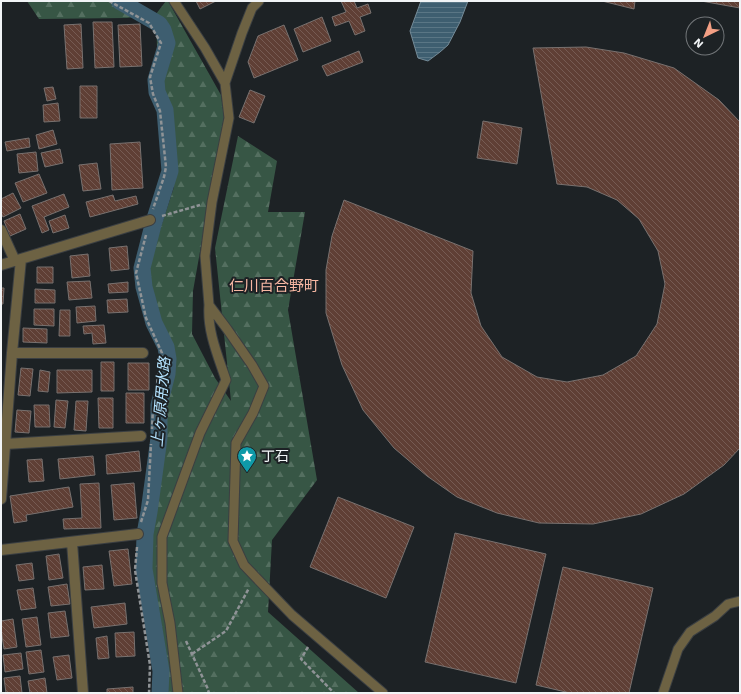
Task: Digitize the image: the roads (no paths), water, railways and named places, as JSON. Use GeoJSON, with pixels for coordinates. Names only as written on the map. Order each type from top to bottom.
{"type":"FeatureCollection","features":[{"type":"Feature","properties":{"kind":"street"},"geometry":{"type":"LineString","coordinates":[[1,265],[150,220]]}},
{"type":"Feature","properties":{"kind":"street"},"geometry":{"type":"LineString","coordinates":[[1,230],[18,260],[1,499]]}},
{"type":"Feature","properties":{"kind":"street"},"geometry":{"type":"LineString","coordinates":[[12,353],[143,353]]}},
{"type":"Feature","properties":{"kind":"street"},"geometry":{"type":"LineString","coordinates":[[5,444],[146,435]]}},
{"type":"Feature","properties":{"kind":"street"},"geometry":{"type":"LineString","coordinates":[[1,550],[138,534]]}},
{"type":"Feature","properties":{"kind":"street"},"geometry":{"type":"LineString","coordinates":[[72,542],[83,693]]}},
{"type":"Feature","properties":{"kind":"lane"},"geometry":{"type":"LineString","coordinates":[[174,1],[205,48],[225,83],[229,118],[212,202],[205,256],[212,336],[226,380],[200,433],[162,537],[162,583],[170,623],[178,693]]}},
{"type":"Feature","properties":{"kind":"lane"},"geometry":{"type":"LineString","coordinates":[[225,83],[252,8],[259,1]]}},
{"type":"Feature","properties":{"kind":"lane"},"geometry":{"type":"LineString","coordinates":[[209,305],[228,329],[264,386],[253,413],[236,443],[233,541],[244,565],[292,615],[383,693]]}},
{"type":"Feature","properties":{"kind":"lane"},"geometry":{"type":"LineString","coordinates":[[663,693],[678,649],[690,632],[715,616],[728,604],[740,601]]}},
{"type":"Feature","properties":{"kind":"water"},"geometry":{"type":"Polygon","coordinates":[[[421,1],[468,1],[460,22],[448,45],[428,61],[418,58],[410,31],[421,1]]]}},
{"type":"Feature","properties":{"kind":"waterway","name":"上ヶ原用水路"},"geometry":{"type":"LineString","coordinates":[[119,1],[159,24],[163,30],[167,43],[156,80],[157,92],[165,110],[170,171],[153,225],[142,268],[144,287],[154,323],[166,347],[168,359],[167,374],[159,405],[159,438],[145,534],[144,569],[161,671],[160,693]]}},
{"type":"Feature","properties":{"kind":"place","name":"丁石"},"geometry":{"type":"Point","coordinates":[247,473]}},
{"type":"Feature","properties":{"kind":"district","name":"仁川百合野町"},"geometry":{"type":"Point","coordinates":[274,286]}}]}
